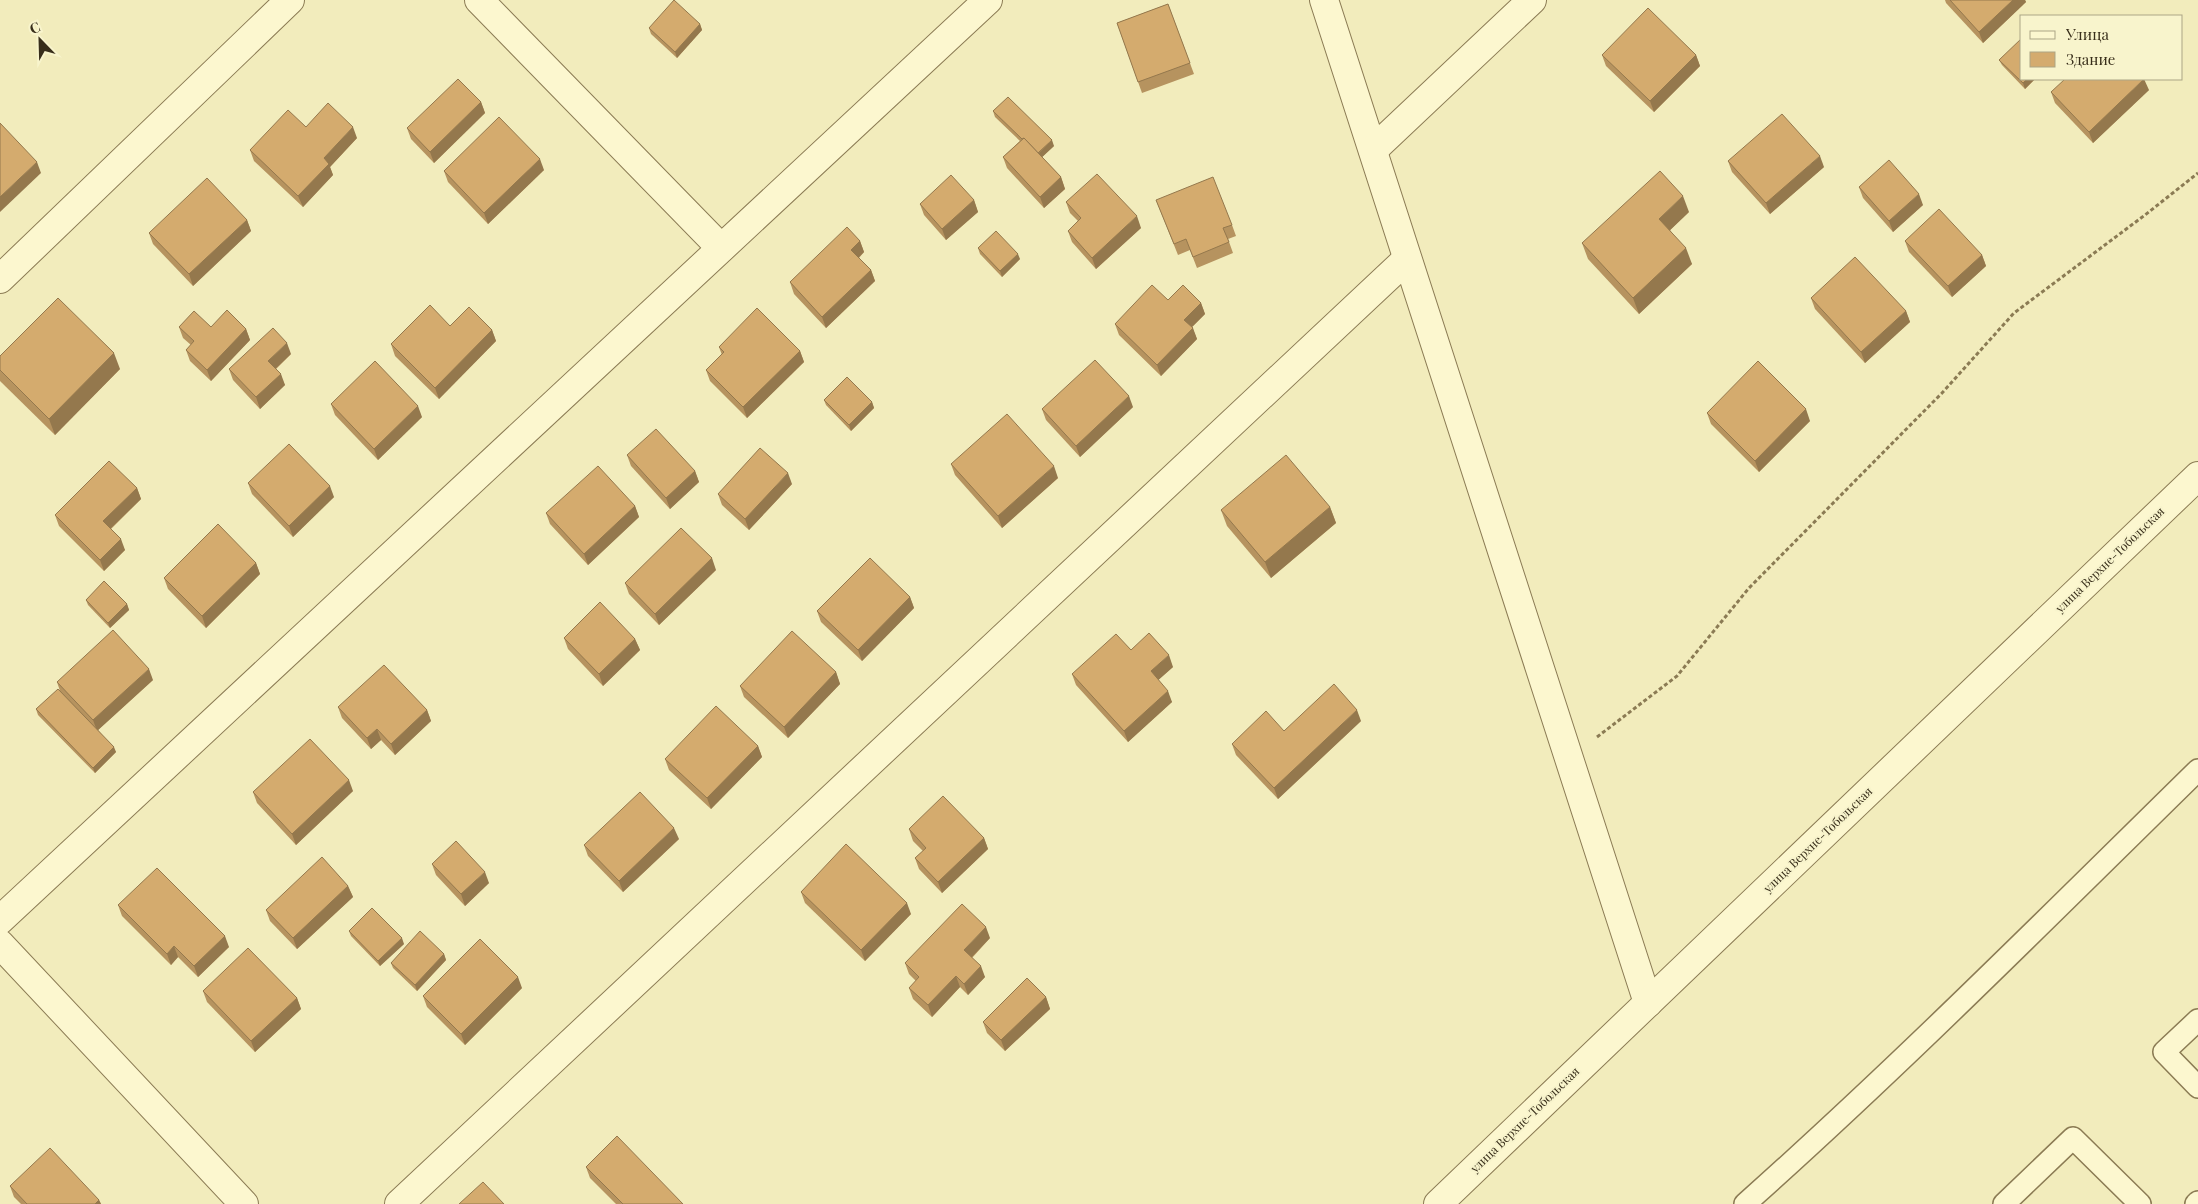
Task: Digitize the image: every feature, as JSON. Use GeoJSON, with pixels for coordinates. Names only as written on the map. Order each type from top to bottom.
{"type":"FeatureCollection","features":[{"type":"Feature","properties":{"kind":"street"},"geometry":{"type":"LineString","coordinates":[[0,279],[290,0]]}},
{"type":"Feature","properties":{"kind":"street"},"geometry":{"type":"LineString","coordinates":[[479,0],[721,248]]}},
{"type":"Feature","properties":{"kind":"street"},"geometry":{"type":"LineString","coordinates":[[0,920],[988,0]]}},
{"type":"Feature","properties":{"kind":"street"},"geometry":{"type":"LineString","coordinates":[[1324,0],[1648,1003]]}},
{"type":"Feature","properties":{"kind":"street"},"geometry":{"type":"LineString","coordinates":[[1373,150],[1532,0]]}},
{"type":"Feature","properties":{"kind":"street"},"geometry":{"type":"LineString","coordinates":[[399,1204],[1408,259]]}},
{"type":"Feature","properties":{"kind":"street","name":"улица Верхне-Тобольская"},"geometry":{"type":"LineString","coordinates":[[1438,1204],[2198,476]]}},
{"type":"Feature","properties":{"kind":"street"},"geometry":{"type":"LineString","coordinates":[[0,944],[244,1204]]}},
{"type":"Feature","properties":{"kind":"lane"},"geometry":{"type":"LineString","coordinates":[[1745,1204],[1840,1116],[2198,770]]}},
{"type":"Feature","properties":{"kind":"lane"},"geometry":{"type":"LineString","coordinates":[[2198,1020],[2164,1052],[2198,1087]]}},
{"type":"Feature","properties":{"kind":"lane"},"geometry":{"type":"LineString","coordinates":[[2004,1204],[2073,1138],[2140,1204]]}},
{"type":"Feature","properties":{"kind":"path"},"geometry":{"type":"LineString","coordinates":[[1569,759],[1677,676],[1749,588],[1942,393],[2014,313],[2198,173]]}},
{"type":"Feature","properties":{"kind":"building"},"geometry":{"type":"Polygon","coordinates":[[[674,0],[700,24],[675,52],[649,28],[674,0]]]}},
{"type":"Feature","properties":{"kind":"building"},"geometry":{"type":"Polygon","coordinates":[[[1950,0],[2013,0],[1979,32],[1950,0]]]}},
{"type":"Feature","properties":{"kind":"building"},"geometry":{"type":"Polygon","coordinates":[[[1168,4],[1190,63],[1138,82],[1117,23],[1168,4]]]}},
{"type":"Feature","properties":{"kind":"building"},"geometry":{"type":"Polygon","coordinates":[[[1648,8],[1696,55],[1650,101],[1602,55],[1648,8]]]}},
{"type":"Feature","properties":{"kind":"building"},"geometry":{"type":"Polygon","coordinates":[[[2020,40],[2020,80],[2026,80],[2023,83],[1999,60],[2020,40]]]}},
{"type":"Feature","properties":{"kind":"building"},"geometry":{"type":"Polygon","coordinates":[[[458,79],[481,102],[430,152],[407,128],[458,79]]]}},
{"type":"Feature","properties":{"kind":"building"},"geometry":{"type":"Polygon","coordinates":[[[2064,80],[2143,80],[2089,132],[2051,92],[2064,80]]]}},
{"type":"Feature","properties":{"kind":"building"},"geometry":{"type":"Polygon","coordinates":[[[1008,97],[1052,140],[1038,153],[993,111],[1008,97]]]}},
{"type":"Feature","properties":{"kind":"building"},"geometry":{"type":"Polygon","coordinates":[[[328,103],[353,127],[324,158],[329,164],[298,196],[250,150],[288,110],[306,127],[328,103]]]}},
{"type":"Feature","properties":{"kind":"building"},"geometry":{"type":"Polygon","coordinates":[[[1782,114],[1820,156],[1766,203],[1728,161],[1782,114]]]}},
{"type":"Feature","properties":{"kind":"building"},"geometry":{"type":"Polygon","coordinates":[[[499,117],[540,159],[484,213],[444,171],[499,117]]]}},
{"type":"Feature","properties":{"kind":"building"},"geometry":{"type":"Polygon","coordinates":[[[0,123],[37,162],[0,197],[0,123]]]}},
{"type":"Feature","properties":{"kind":"building"},"geometry":{"type":"Polygon","coordinates":[[[1024,138],[1061,177],[1040,197],[1003,157],[1024,138]]]}},
{"type":"Feature","properties":{"kind":"building"},"geometry":{"type":"Polygon","coordinates":[[[1889,160],[1919,194],[1889,221],[1859,187],[1889,160]]]}},
{"type":"Feature","properties":{"kind":"building"},"geometry":{"type":"Polygon","coordinates":[[[1660,171],[1683,196],[1659,219],[1686,248],[1633,298],[1582,243],[1660,171]]]}},
{"type":"Feature","properties":{"kind":"building"},"geometry":{"type":"Polygon","coordinates":[[[1097,174],[1137,216],[1092,258],[1068,231],[1081,218],[1066,202],[1097,174]]]}},
{"type":"Feature","properties":{"kind":"building"},"geometry":{"type":"Polygon","coordinates":[[[951,175],[974,200],[942,229],[920,204],[951,175]]]}},
{"type":"Feature","properties":{"kind":"building"},"geometry":{"type":"Polygon","coordinates":[[[1213,177],[1232,225],[1223,228],[1229,242],[1193,257],[1186,239],[1174,244],[1156,200],[1213,177]]]}},
{"type":"Feature","properties":{"kind":"building"},"geometry":{"type":"Polygon","coordinates":[[[207,178],[247,220],[189,274],[149,233],[207,178]]]}},
{"type":"Feature","properties":{"kind":"building"},"geometry":{"type":"Polygon","coordinates":[[[1939,209],[1982,255],[1948,286],[1905,241],[1939,209]]]}},
{"type":"Feature","properties":{"kind":"building"},"geometry":{"type":"Polygon","coordinates":[[[847,227],[860,241],[851,250],[871,270],[822,317],[790,282],[847,227]]]}},
{"type":"Feature","properties":{"kind":"building"},"geometry":{"type":"Polygon","coordinates":[[[996,231],[1018,254],[1000,271],[978,248],[996,231]]]}},
{"type":"Feature","properties":{"kind":"building"},"geometry":{"type":"Polygon","coordinates":[[[1855,257],[1906,311],[1861,352],[1811,298],[1855,257]]]}},
{"type":"Feature","properties":{"kind":"building"},"geometry":{"type":"Polygon","coordinates":[[[1152,285],[1168,300],[1183,285],[1201,303],[1184,320],[1193,328],[1157,365],[1115,324],[1152,285]]]}},
{"type":"Feature","properties":{"kind":"building"},"geometry":{"type":"Polygon","coordinates":[[[58,298],[114,353],[49,419],[0,370],[0,356],[58,298]]]}},
{"type":"Feature","properties":{"kind":"building"},"geometry":{"type":"Polygon","coordinates":[[[430,305],[450,326],[469,307],[492,330],[435,388],[391,344],[430,305]]]}},
{"type":"Feature","properties":{"kind":"building"},"geometry":{"type":"Polygon","coordinates":[[[757,308],[800,351],[743,407],[706,370],[724,352],[719,347],[757,308]]]}},
{"type":"Feature","properties":{"kind":"building"},"geometry":{"type":"Polygon","coordinates":[[[227,310],[246,329],[207,370],[186,350],[194,341],[179,327],[194,311],[211,327],[227,310]]]}},
{"type":"Feature","properties":{"kind":"building"},"geometry":{"type":"Polygon","coordinates":[[[273,328],[287,343],[268,361],[281,374],[256,397],[229,369],[273,328]]]}},
{"type":"Feature","properties":{"kind":"building"},"geometry":{"type":"Polygon","coordinates":[[[1095,360],[1129,396],[1076,446],[1042,409],[1095,360]]]}},
{"type":"Feature","properties":{"kind":"building"},"geometry":{"type":"Polygon","coordinates":[[[375,361],[418,406],[374,449],[331,404],[375,361]]]}},
{"type":"Feature","properties":{"kind":"building"},"geometry":{"type":"Polygon","coordinates":[[[1758,361],[1806,409],[1755,461],[1707,413],[1758,361]]]}},
{"type":"Feature","properties":{"kind":"building"},"geometry":{"type":"Polygon","coordinates":[[[847,377],[872,402],[849,425],[824,400],[847,377]]]}},
{"type":"Feature","properties":{"kind":"building"},"geometry":{"type":"Polygon","coordinates":[[[1007,414],[1054,466],[998,516],[951,464],[1007,414]]]}},
{"type":"Feature","properties":{"kind":"building"},"geometry":{"type":"Polygon","coordinates":[[[656,429],[695,471],[666,498],[627,455],[656,429]]]}},
{"type":"Feature","properties":{"kind":"building"},"geometry":{"type":"Polygon","coordinates":[[[289,444],[330,486],[289,526],[248,483],[289,444]]]}},
{"type":"Feature","properties":{"kind":"building"},"geometry":{"type":"Polygon","coordinates":[[[760,448],[788,473],[745,519],[718,494],[760,448]]]}},
{"type":"Feature","properties":{"kind":"building"},"geometry":{"type":"Polygon","coordinates":[[[1286,455],[1330,507],[1265,562],[1221,510],[1286,455]]]}},
{"type":"Feature","properties":{"kind":"building"},"geometry":{"type":"Polygon","coordinates":[[[109,461],[137,488],[103,521],[121,539],[100,560],[55,515],[109,461]]]}},
{"type":"Feature","properties":{"kind":"building"},"geometry":{"type":"Polygon","coordinates":[[[598,466],[635,506],[584,554],[546,513],[598,466]]]}},
{"type":"Feature","properties":{"kind":"building"},"geometry":{"type":"Polygon","coordinates":[[[218,524],[256,563],[202,616],[164,578],[218,524]]]}},
{"type":"Feature","properties":{"kind":"building"},"geometry":{"type":"Polygon","coordinates":[[[681,528],[712,558],[655,614],[625,583],[681,528]]]}},
{"type":"Feature","properties":{"kind":"building"},"geometry":{"type":"Polygon","coordinates":[[[870,558],[910,597],[858,650],[817,611],[870,558]]]}},
{"type":"Feature","properties":{"kind":"building"},"geometry":{"type":"Polygon","coordinates":[[[104,581],[127,604],[108,623],[86,600],[104,581]]]}},
{"type":"Feature","properties":{"kind":"building"},"geometry":{"type":"Polygon","coordinates":[[[600,602],[635,639],[599,674],[564,638],[600,602]]]}},
{"type":"Feature","properties":{"kind":"building"},"geometry":{"type":"Polygon","coordinates":[[[113,630],[149,669],[93,720],[57,682],[113,630]]]}},
{"type":"Feature","properties":{"kind":"building"},"geometry":{"type":"Polygon","coordinates":[[[792,631],[836,672],[784,727],[740,686],[792,631]]]}},
{"type":"Feature","properties":{"kind":"building"},"geometry":{"type":"Polygon","coordinates":[[[1149,633],[1169,655],[1151,671],[1168,691],[1124,731],[1072,674],[1116,634],[1131,650],[1149,633]]]}},
{"type":"Feature","properties":{"kind":"building"},"geometry":{"type":"Polygon","coordinates":[[[384,665],[427,710],[391,744],[377,729],[367,738],[338,707],[384,665]]]}},
{"type":"Feature","properties":{"kind":"building"},"geometry":{"type":"Polygon","coordinates":[[[1334,684],[1357,710],[1274,788],[1232,744],[1266,711],[1284,731],[1334,684]]]}},
{"type":"Feature","properties":{"kind":"building"},"geometry":{"type":"Polygon","coordinates":[[[58,689],[114,747],[93,768],[36,709],[58,689]]]}},
{"type":"Feature","properties":{"kind":"building"},"geometry":{"type":"Polygon","coordinates":[[[716,706],[758,746],[707,798],[665,759],[716,706]]]}},
{"type":"Feature","properties":{"kind":"building"},"geometry":{"type":"Polygon","coordinates":[[[310,739],[349,780],[292,834],[253,792],[310,739]]]}},
{"type":"Feature","properties":{"kind":"building"},"geometry":{"type":"Polygon","coordinates":[[[640,792],[674,828],[619,881],[584,845],[640,792]]]}},
{"type":"Feature","properties":{"kind":"building"},"geometry":{"type":"Polygon","coordinates":[[[943,796],[984,838],[938,882],[915,858],[926,848],[909,829],[943,796]]]}},
{"type":"Feature","properties":{"kind":"building"},"geometry":{"type":"Polygon","coordinates":[[[456,841],[485,872],[461,894],[432,864],[456,841]]]}},
{"type":"Feature","properties":{"kind":"building"},"geometry":{"type":"Polygon","coordinates":[[[846,844],[907,903],[861,950],[801,892],[846,844]]]}},
{"type":"Feature","properties":{"kind":"building"},"geometry":{"type":"Polygon","coordinates":[[[322,857],[348,886],[293,938],[266,910],[322,857]]]}},
{"type":"Feature","properties":{"kind":"building"},"geometry":{"type":"Polygon","coordinates":[[[157,868],[225,936],[194,966],[174,946],[167,954],[118,905],[157,868]]]}},
{"type":"Feature","properties":{"kind":"building"},"geometry":{"type":"Polygon","coordinates":[[[962,904],[986,927],[964,950],[981,966],[964,984],[956,976],[928,1005],[909,988],[919,977],[905,963],[962,904]]]}},
{"type":"Feature","properties":{"kind":"building"},"geometry":{"type":"Polygon","coordinates":[[[372,908],[402,938],[378,961],[349,931],[372,908]]]}},
{"type":"Feature","properties":{"kind":"building"},"geometry":{"type":"Polygon","coordinates":[[[420,931],[444,954],[415,985],[391,963],[420,931]]]}},
{"type":"Feature","properties":{"kind":"building"},"geometry":{"type":"Polygon","coordinates":[[[480,939],[518,977],[461,1034],[423,996],[480,939]]]}},
{"type":"Feature","properties":{"kind":"building"},"geometry":{"type":"Polygon","coordinates":[[[248,948],[297,998],[251,1041],[203,991],[248,948]]]}},
{"type":"Feature","properties":{"kind":"building"},"geometry":{"type":"Polygon","coordinates":[[[1027,978],[1046,997],[1001,1040],[983,1022],[1027,978]]]}},
{"type":"Feature","properties":{"kind":"building"},"geometry":{"type":"Polygon","coordinates":[[[617,1136],[683,1204],[623,1204],[586,1167],[617,1136]]]}},
{"type":"Feature","properties":{"kind":"building"},"geometry":{"type":"Polygon","coordinates":[[[50,1148],[99,1200],[95,1204],[27,1204],[10,1186],[50,1148]]]}},
{"type":"Feature","properties":{"kind":"building"},"geometry":{"type":"Polygon","coordinates":[[[483,1182],[504,1204],[459,1204],[483,1182]]]}}]}
